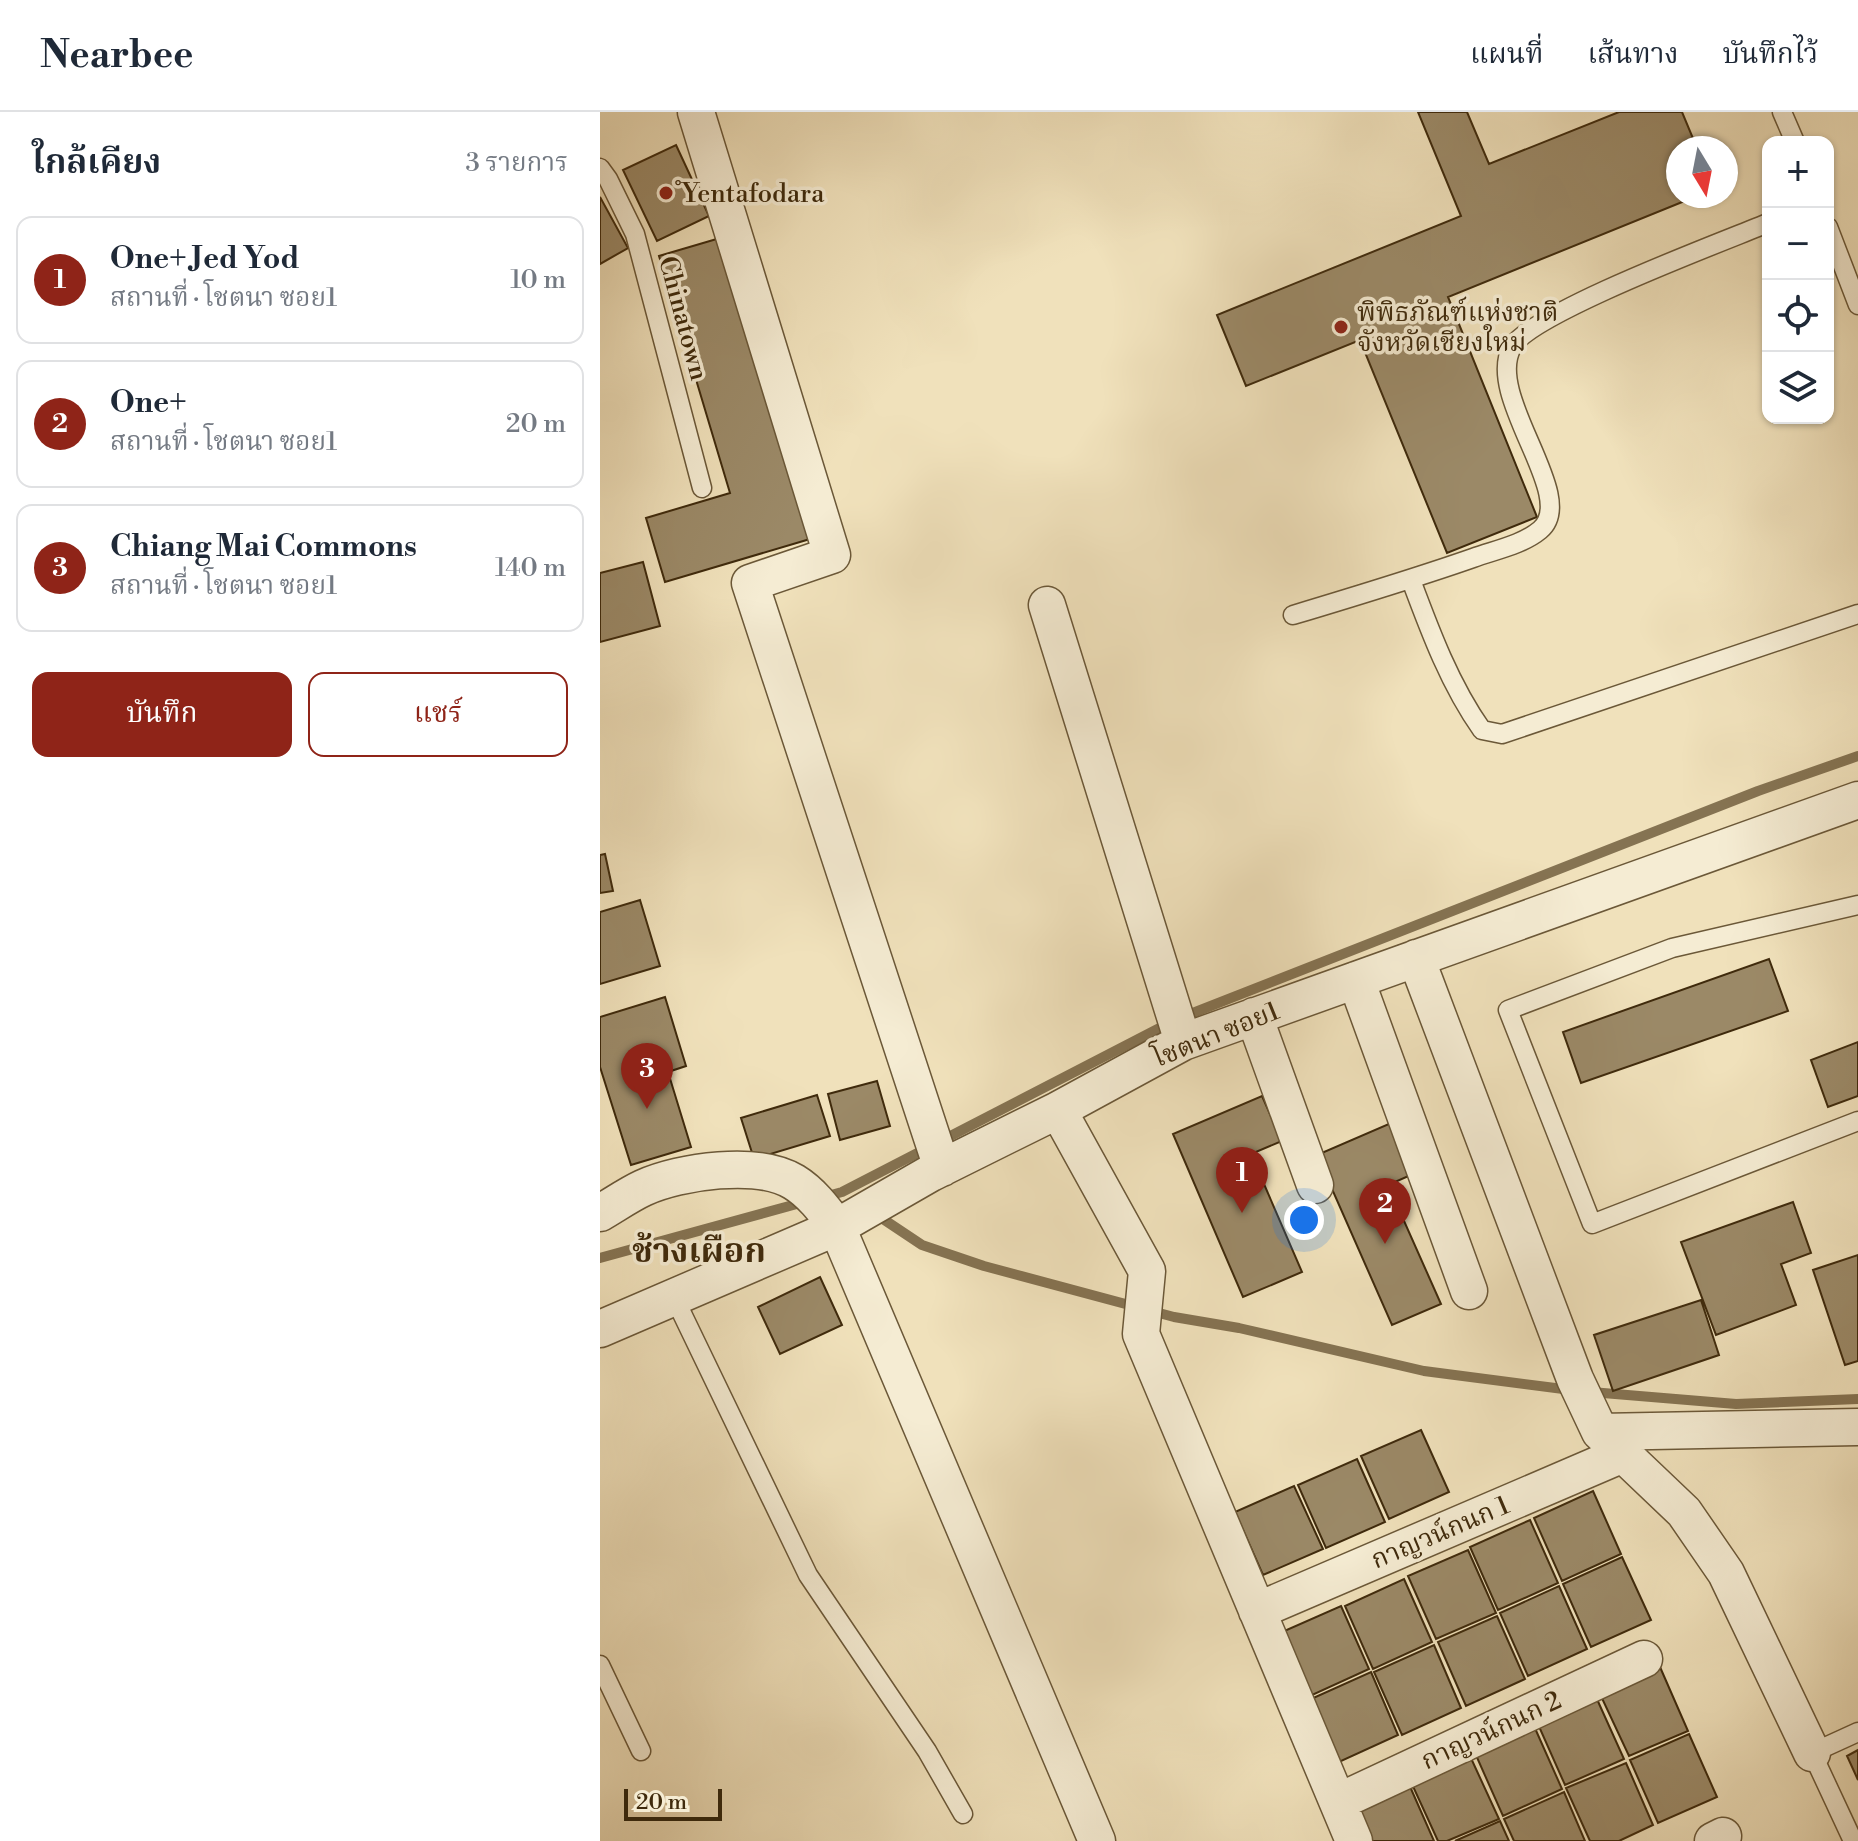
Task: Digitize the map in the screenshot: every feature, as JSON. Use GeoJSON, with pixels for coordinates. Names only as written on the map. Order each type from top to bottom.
{"type":"FeatureCollection","features":[{"type":"Feature","properties":{"kind":"street"},"geometry":{"type":"LineString","coordinates":[[696,112],[832,555],[750,583],[942,1168]]}},
{"type":"Feature","properties":{"kind":"street"},"geometry":{"type":"LineString","coordinates":[[1047,605],[1183,1042]]}},
{"type":"Feature","properties":{"kind":"street","name":"โชตนา ซอย1"},"geometry":{"type":"LineString","coordinates":[[600,1329],[837,1227],[942,1168],[1183,1042],[1858,800]]}},
{"type":"Feature","properties":{"kind":"street"},"geometry":{"type":"LineString","coordinates":[[1416,958],[1575,1379],[1611,1443],[1684,1512],[1726,1573],[1812,1753]]}},
{"type":"Feature","properties":{"kind":"street"},"geometry":{"type":"LineString","coordinates":[[1356,980],[1469,1291]]}},
{"type":"Feature","properties":{"kind":"street"},"geometry":{"type":"LineString","coordinates":[[1254,1016],[1315,1185]]}},
{"type":"Feature","properties":{"kind":"street"},"geometry":{"type":"LineString","coordinates":[[1058,1110],[1147,1271],[1141,1334],[1354,1841]]}},
{"type":"Feature","properties":{"kind":"street"},"geometry":{"type":"LineString","coordinates":[[600,1213],[643,1188],[680,1175],[767,1171],[794,1182],[819,1203],[837,1227],[1097,1841]]}},
{"type":"Feature","properties":{"kind":"street"},"geometry":{"type":"LineString","coordinates":[[1611,1443],[1858,1427]]}},
{"type":"Feature","properties":{"kind":"street","name":"กาญวน์กนก 1"},"geometry":{"type":"LineString","coordinates":[[1257,1611],[1611,1443]]}},
{"type":"Feature","properties":{"kind":"street","name":"กาญวน์กนก 2"},"geometry":{"type":"LineString","coordinates":[[1338,1802],[1644,1659]]}},
{"type":"Feature","properties":{"kind":"lane"},"geometry":{"type":"LineString","coordinates":[[1782,112],[1792,136]]}},
{"type":"Feature","properties":{"kind":"lane","name":"Chinatown"},"geometry":{"type":"LineString","coordinates":[[600,168],[635,234],[702,488]]}},
{"type":"Feature","properties":{"kind":"lane"},"geometry":{"type":"LineString","coordinates":[[1293,615],[1411,580],[1525,540],[1542,529],[1548,519],[1550,501],[1543,473],[1511,398],[1505,375],[1514,344],[1560,311],[1762,226]]}},
{"type":"Feature","properties":{"kind":"lane"},"geometry":{"type":"LineString","coordinates":[[1834,243],[1858,305]]}},
{"type":"Feature","properties":{"kind":"lane"},"geometry":{"type":"LineString","coordinates":[[1411,580],[1433,637],[1469,711],[1482,730],[1502,734],[1858,614]]}},
{"type":"Feature","properties":{"kind":"lane"},"geometry":{"type":"LineString","coordinates":[[1858,905],[1672,948],[1508,1010],[1592,1224],[1858,1121]]}},
{"type":"Feature","properties":{"kind":"lane"},"geometry":{"type":"LineString","coordinates":[[675,1299],[808,1575],[927,1751],[963,1814]]}},
{"type":"Feature","properties":{"kind":"lane"},"geometry":{"type":"LineString","coordinates":[[600,1665],[641,1751]]}},
{"type":"Feature","properties":{"kind":"lane"},"geometry":{"type":"LineString","coordinates":[[1853,1841],[1812,1753],[1858,1732]]}},
{"type":"Feature","properties":{"kind":"building","name":"พิพิธภัณฑ์แห่งชาติ จังหวัดเชียงใหม่"},"geometry":{"type":"Polygon","coordinates":[[[1418,112],[1467,112],[1489,164],[1619,112],[1682,112],[1692,136],[1666,136],[1667,208],[1448,297],[1537,517],[1447,553],[1360,340],[1246,386],[1217,315],[1461,216],[1418,112]]]}},
{"type":"Feature","properties":{"kind":"building","name":"ํYentafodara"},"geometry":{"type":"Polygon","coordinates":[[[676,145],[709,216],[657,241],[623,170],[676,145]]]}},
{"type":"Feature","properties":{"kind":"building"},"geometry":{"type":"Polygon","coordinates":[[[600,197],[628,248],[600,264],[600,197]]]}},
{"type":"Feature","properties":{"kind":"building"},"geometry":{"type":"Polygon","coordinates":[[[720,238],[810,539],[665,582],[646,518],[730,493],[659,256],[720,238]]]}},
{"type":"Feature","properties":{"kind":"building"},"geometry":{"type":"Polygon","coordinates":[[[643,562],[660,626],[600,642],[600,573],[643,562]]]}},
{"type":"Feature","properties":{"kind":"building"},"geometry":{"type":"Polygon","coordinates":[[[605,854],[613,891],[600,893],[600,855],[605,854]]]}},
{"type":"Feature","properties":{"kind":"building"},"geometry":{"type":"Polygon","coordinates":[[[640,900],[660,966],[600,984],[600,912],[640,900]]]}},
{"type":"Feature","properties":{"kind":"building"},"geometry":{"type":"Polygon","coordinates":[[[1769,959],[1788,1011],[1581,1083],[1563,1032],[1769,959]]]}},
{"type":"Feature","properties":{"kind":"building"},"geometry":{"type":"Polygon","coordinates":[[[665,997],[686,1066],[668,1072],[691,1147],[631,1165],[600,1067],[600,1017],[665,997]]]}},
{"type":"Feature","properties":{"kind":"building"},"geometry":{"type":"Polygon","coordinates":[[[1858,1042],[1858,1096],[1828,1107],[1811,1060],[1858,1042]]]}},
{"type":"Feature","properties":{"kind":"building"},"geometry":{"type":"Polygon","coordinates":[[[877,1081],[890,1126],[840,1140],[828,1094],[877,1081]]]}},
{"type":"Feature","properties":{"kind":"building"},"geometry":{"type":"Polygon","coordinates":[[[817,1095],[830,1136],[754,1159],[741,1118],[817,1095]]]}},
{"type":"Feature","properties":{"kind":"building"},"geometry":{"type":"Polygon","coordinates":[[[1262,1096],[1282,1141],[1251,1154],[1302,1272],[1243,1297],[1173,1134],[1262,1096]]]}},
{"type":"Feature","properties":{"kind":"building"},"geometry":{"type":"Polygon","coordinates":[[[1398,1120],[1420,1171],[1388,1185],[1441,1304],[1392,1325],[1317,1155],[1398,1120]]]}},
{"type":"Feature","properties":{"kind":"building"},"geometry":{"type":"Polygon","coordinates":[[[1793,1202],[1811,1253],[1781,1264],[1796,1305],[1716,1335],[1681,1242],[1793,1202]]]}},
{"type":"Feature","properties":{"kind":"building"},"geometry":{"type":"Polygon","coordinates":[[[1858,1255],[1858,1361],[1845,1365],[1813,1270],[1858,1255]]]}},
{"type":"Feature","properties":{"kind":"building"},"geometry":{"type":"Polygon","coordinates":[[[820,1277],[842,1325],[780,1354],[758,1307],[820,1277]]]}},
{"type":"Feature","properties":{"kind":"building"},"geometry":{"type":"Polygon","coordinates":[[[1701,1300],[1719,1355],[1613,1391],[1594,1335],[1701,1300]]]}},
{"type":"Feature","properties":{"kind":"building"},"geometry":{"type":"Polygon","coordinates":[[[1421,1430],[1449,1492],[1389,1519],[1361,1456],[1421,1430]]]}},
{"type":"Feature","properties":{"kind":"building"},"geometry":{"type":"Polygon","coordinates":[[[1357,1459],[1385,1522],[1326,1548],[1298,1485],[1357,1459]]]}},
{"type":"Feature","properties":{"kind":"building"},"geometry":{"type":"Polygon","coordinates":[[[1294,1486],[1323,1549],[1263,1575],[1235,1512],[1294,1486]]]}},
{"type":"Feature","properties":{"kind":"building"},"geometry":{"type":"Polygon","coordinates":[[[1593,1491],[1621,1554],[1562,1581],[1534,1518],[1593,1491]]]}},
{"type":"Feature","properties":{"kind":"building"},"geometry":{"type":"Polygon","coordinates":[[[1530,1520],[1558,1583],[1498,1610],[1470,1547],[1530,1520]]]}},
{"type":"Feature","properties":{"kind":"building"},"geometry":{"type":"Polygon","coordinates":[[[1468,1550],[1496,1613],[1436,1639],[1408,1576],[1468,1550]]]}},
{"type":"Feature","properties":{"kind":"building"},"geometry":{"type":"Polygon","coordinates":[[[1622,1557],[1651,1620],[1591,1647],[1563,1584],[1622,1557]]]}},
{"type":"Feature","properties":{"kind":"building"},"geometry":{"type":"Polygon","coordinates":[[[1404,1579],[1432,1642],[1373,1669],[1345,1606],[1404,1579]]]}},
{"type":"Feature","properties":{"kind":"building"},"geometry":{"type":"Polygon","coordinates":[[[1559,1586],[1587,1649],[1528,1676],[1500,1613],[1559,1586]]]}},
{"type":"Feature","properties":{"kind":"building"},"geometry":{"type":"Polygon","coordinates":[[[1341,1606],[1369,1669],[1310,1696],[1282,1632],[1341,1606]]]}},
{"type":"Feature","properties":{"kind":"building"},"geometry":{"type":"Polygon","coordinates":[[[1497,1616],[1525,1679],[1466,1706],[1438,1642],[1497,1616]]]}},
{"type":"Feature","properties":{"kind":"building"},"geometry":{"type":"Polygon","coordinates":[[[1434,1645],[1461,1708],[1402,1735],[1374,1672],[1434,1645]]]}},
{"type":"Feature","properties":{"kind":"building"},"geometry":{"type":"Polygon","coordinates":[[[1660,1667],[1688,1731],[1629,1756],[1600,1694],[1660,1667]]]}},
{"type":"Feature","properties":{"kind":"building"},"geometry":{"type":"Polygon","coordinates":[[[1371,1672],[1398,1735],[1339,1762],[1311,1699],[1371,1672]]]}},
{"type":"Feature","properties":{"kind":"building"},"geometry":{"type":"Polygon","coordinates":[[[1596,1697],[1624,1759],[1565,1785],[1537,1722],[1596,1697]]]}},
{"type":"Feature","properties":{"kind":"building"},"geometry":{"type":"Polygon","coordinates":[[[1534,1726],[1562,1789],[1503,1816],[1475,1753],[1534,1726]]]}},
{"type":"Feature","properties":{"kind":"building"},"geometry":{"type":"Polygon","coordinates":[[[1689,1734],[1717,1797],[1658,1823],[1630,1760],[1689,1734]]]}},
{"type":"Feature","properties":{"kind":"building"},"geometry":{"type":"Polygon","coordinates":[[[1858,1750],[1858,1780],[1847,1756],[1858,1750]]]}},
{"type":"Feature","properties":{"kind":"building"},"geometry":{"type":"Polygon","coordinates":[[[1470,1756],[1499,1819],[1447,1841],[1438,1841],[1411,1782],[1470,1756]]]}},
{"type":"Feature","properties":{"kind":"building"},"geometry":{"type":"Polygon","coordinates":[[[1626,1763],[1653,1825],[1619,1841],[1590,1841],[1566,1788],[1626,1763]]]}},
{"type":"Feature","properties":{"kind":"building"},"geometry":{"type":"Polygon","coordinates":[[[1408,1782],[1434,1841],[1363,1841],[1348,1809],[1408,1782]]]}},
{"type":"Feature","properties":{"kind":"building"},"geometry":{"type":"Polygon","coordinates":[[[1564,1792],[1585,1841],[1514,1841],[1504,1819],[1564,1792]]]}},
{"type":"Feature","properties":{"kind":"building"},"geometry":{"type":"Polygon","coordinates":[[[1500,1821],[1509,1841],[1455,1841],[1500,1821]]]}},
{"type":"Feature","properties":{"kind":"waterway"},"geometry":{"type":"LineString","coordinates":[[824,1197],[842,1192],[1175,1020],[1758,791],[1858,756]]}},
{"type":"Feature","properties":{"kind":"waterway"},"geometry":{"type":"LineString","coordinates":[[600,1258],[804,1202]]}},
{"type":"Feature","properties":{"kind":"waterway"},"geometry":{"type":"LineString","coordinates":[[874,1213],[922,1245],[984,1266],[1174,1317],[1239,1328],[1424,1371],[1571,1390]]}},
{"type":"Feature","properties":{"kind":"waterway"},"geometry":{"type":"LineString","coordinates":[[1591,1392],[1736,1404],[1858,1399]]}},
{"type":"Feature","properties":{"kind":"place","name":"ํYentafodara"},"geometry":{"type":"Point","coordinates":[666,193]}},
{"type":"Feature","properties":{"kind":"place","name":"พิพิธภัณฑ์แห่งชาติ จังหวัดเชียงใหม่"},"geometry":{"type":"Point","coordinates":[1341,327]}},
{"type":"Feature","properties":{"kind":"place","name":"Chiang Mai Commons"},"geometry":{"type":"Point","coordinates":[647,1109]}},
{"type":"Feature","properties":{"kind":"place","name":"One+ Jed Yod"},"geometry":{"type":"Point","coordinates":[1242,1213]}},
{"type":"Feature","properties":{"kind":"place","name":"One+"},"geometry":{"type":"Point","coordinates":[1385,1244]}},
{"type":"Feature","properties":{"kind":"district","name":"ช้างเผือก"},"geometry":{"type":"Point","coordinates":[699,1250]}}]}
